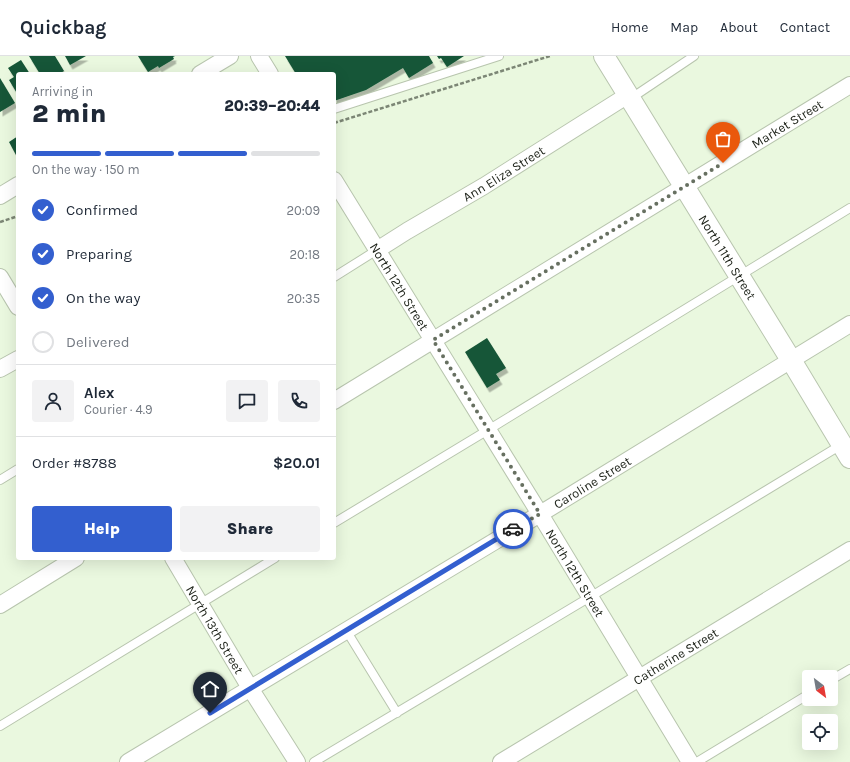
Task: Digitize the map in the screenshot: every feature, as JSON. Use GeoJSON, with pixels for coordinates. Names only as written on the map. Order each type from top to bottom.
{"type":"FeatureCollection","features":[{"type":"Feature","properties":{"kind":"street"},"geometry":{"type":"LineString","coordinates":[[203,72],[230,56]]}},
{"type":"Feature","properties":{"kind":"street"},"geometry":{"type":"LineString","coordinates":[[259,56],[269,72]]}},
{"type":"Feature","properties":{"kind":"street","name":"North 11th Street"},"geometry":{"type":"LineString","coordinates":[[604,56],[791,360],[847,447]]}},
{"type":"Feature","properties":{"kind":"street","name":"Market Street"},"geometry":{"type":"LineString","coordinates":[[336,400],[850,85]]}},
{"type":"Feature","properties":{"kind":"street","name":"Ann Eliza Street"},"geometry":{"type":"LineString","coordinates":[[378,250],[629,97]]}},
{"type":"Feature","properties":{"kind":"street","name":"North 12th Street"},"geometry":{"type":"LineString","coordinates":[[336,183],[540,514],[690,762]]}},
{"type":"Feature","properties":{"kind":"street"},"geometry":{"type":"LineString","coordinates":[[0,196],[16,186]]}},
{"type":"Feature","properties":{"kind":"street"},"geometry":{"type":"LineString","coordinates":[[0,277],[16,304]]}},
{"type":"Feature","properties":{"kind":"street","name":"Caroline Street"},"geometry":{"type":"LineString","coordinates":[[128,762],[540,514],[850,324]]}},
{"type":"Feature","properties":{"kind":"street"},"geometry":{"type":"LineString","coordinates":[[0,370],[16,360]]}},
{"type":"Feature","properties":{"kind":"street","name":"Catherine Street"},"geometry":{"type":"LineString","coordinates":[[501,762],[850,550]]}},
{"type":"Feature","properties":{"kind":"street"},"geometry":{"type":"LineString","coordinates":[[0,605],[73,560]]}},
{"type":"Feature","properties":{"kind":"street","name":"North 13th Street"},"geometry":{"type":"LineString","coordinates":[[173,560],[250,688],[297,762]]}},
{"type":"Feature","properties":{"kind":"lane"},"geometry":{"type":"LineString","coordinates":[[336,108],[499,56]]}},
{"type":"Feature","properties":{"kind":"lane"},"geometry":{"type":"LineString","coordinates":[[629,97],[694,56]]}},
{"type":"Feature","properties":{"kind":"lane"},"geometry":{"type":"LineString","coordinates":[[336,522],[850,208]]}},
{"type":"Feature","properties":{"kind":"lane"},"geometry":{"type":"LineString","coordinates":[[336,276],[378,250]]}},
{"type":"Feature","properties":{"kind":"lane"},"geometry":{"type":"LineString","coordinates":[[314,762],[590,597],[847,447]]}},
{"type":"Feature","properties":{"kind":"lane"},"geometry":{"type":"LineString","coordinates":[[0,480],[16,470]]}},
{"type":"Feature","properties":{"kind":"lane"},"geometry":{"type":"LineString","coordinates":[[0,726],[272,560]]}},
{"type":"Feature","properties":{"kind":"lane"},"geometry":{"type":"LineString","coordinates":[[346,630],[397,712]]}},
{"type":"Feature","properties":{"kind":"lane"},"geometry":{"type":"LineString","coordinates":[[838,676],[850,669]]}},
{"type":"Feature","properties":{"kind":"lane"},"geometry":{"type":"LineString","coordinates":[[697,762],[802,698]]}},
{"type":"Feature","properties":{"kind":"path"},"geometry":{"type":"LineString","coordinates":[[336,122],[550,56]]}},
{"type":"Feature","properties":{"kind":"path"},"geometry":{"type":"LineString","coordinates":[[0,222],[16,217]]}},
{"type":"Feature","properties":{"kind":"building"},"geometry":{"type":"Polygon","coordinates":[[[29,56],[55,56],[64,71],[62,72],[39,72],[29,56]]]}},
{"type":"Feature","properties":{"kind":"building"},"geometry":{"type":"Polygon","coordinates":[[[65,56],[86,56],[70,65],[65,56]]]}},
{"type":"Feature","properties":{"kind":"building"},"geometry":{"type":"Polygon","coordinates":[[[138,56],[175,56],[173,57],[174,59],[159,68],[158,66],[148,72],[138,56]]]}},
{"type":"Feature","properties":{"kind":"building"},"geometry":{"type":"Polygon","coordinates":[[[285,56],[429,56],[433,63],[409,78],[403,68],[366,90],[336,100],[336,72],[295,72],[285,56]]]}},
{"type":"Feature","properties":{"kind":"building"},"geometry":{"type":"Polygon","coordinates":[[[437,56],[464,56],[447,67],[441,58],[439,59],[437,56]]]}},
{"type":"Feature","properties":{"kind":"building"},"geometry":{"type":"Polygon","coordinates":[[[21,60],[29,72],[16,72],[16,92],[9,80],[14,77],[8,68],[21,60]]]}},
{"type":"Feature","properties":{"kind":"building"},"geometry":{"type":"Polygon","coordinates":[[[0,78],[15,103],[0,112],[0,78]]]}},
{"type":"Feature","properties":{"kind":"building"},"geometry":{"type":"Polygon","coordinates":[[[16,137],[16,155],[9,142],[16,137]]]}},
{"type":"Feature","properties":{"kind":"building"},"geometry":{"type":"Polygon","coordinates":[[[487,338],[506,368],[496,374],[500,380],[487,388],[465,352],[487,338]]]}},
{"type":"Feature","properties":{"kind":"way so far"},"geometry":{"type":"LineString","coordinates":[[513,529],[540,514],[433,340],[723,163]]}},
{"type":"Feature","properties":{"kind":"route"},"geometry":{"type":"LineString","coordinates":[[210,713],[513,529]]}}]}
